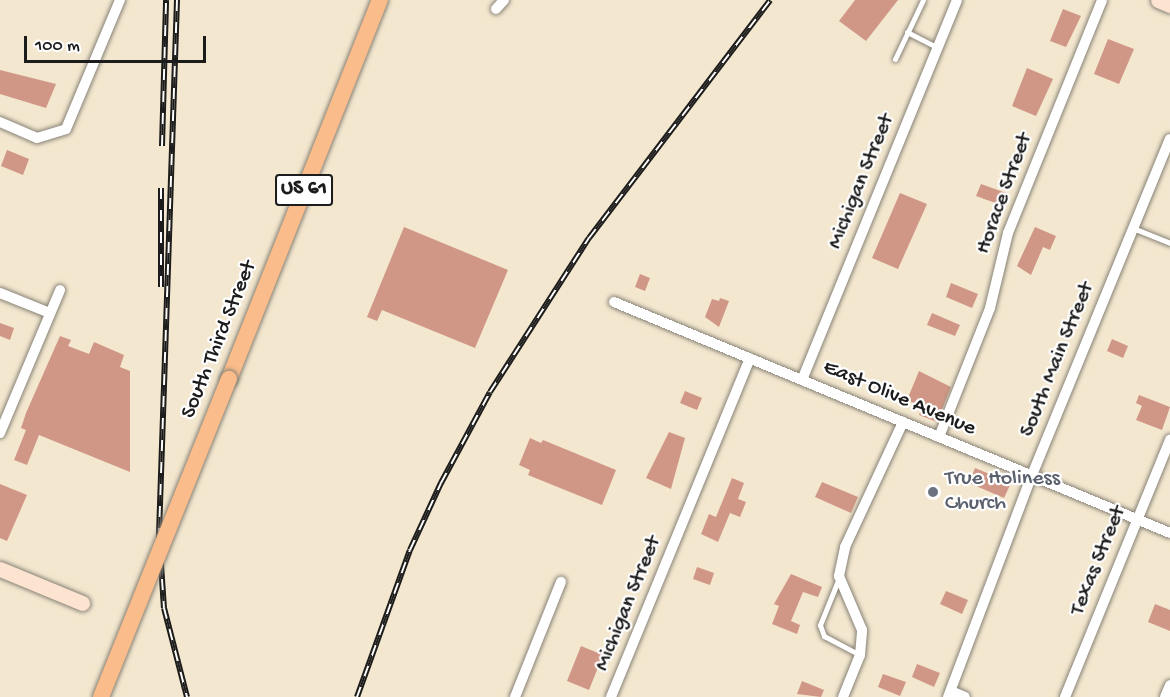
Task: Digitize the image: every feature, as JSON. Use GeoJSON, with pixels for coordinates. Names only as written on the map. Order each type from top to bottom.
{"type":"FeatureCollection","features":[{"type":"Feature","properties":{"kind":"main road","name":"South Third Street"},"geometry":{"type":"LineString","coordinates":[[101,697],[380,0]]}},
{"type":"Feature","properties":{"kind":"street"},"geometry":{"type":"LineString","coordinates":[[0,122],[38,138],[66,129],[120,0]]}},
{"type":"Feature","properties":{"kind":"street"},"geometry":{"type":"LineString","coordinates":[[496,9],[504,0]]}},
{"type":"Feature","properties":{"kind":"street","name":"Michigan Street"},"geometry":{"type":"LineString","coordinates":[[802,380],[957,0]]}},
{"type":"Feature","properties":{"kind":"street","name":"Horace Street"},"geometry":{"type":"LineString","coordinates":[[939,437],[990,308],[1008,233],[1102,0]]}},
{"type":"Feature","properties":{"kind":"street"},"geometry":{"type":"LineString","coordinates":[[1158,0],[1170,5]]}},
{"type":"Feature","properties":{"kind":"street","name":"South Main Street"},"geometry":{"type":"LineString","coordinates":[[950,694],[1032,475],[1170,139]]}},
{"type":"Feature","properties":{"kind":"street"},"geometry":{"type":"LineString","coordinates":[[1,426],[60,290]]}},
{"type":"Feature","properties":{"kind":"street"},"geometry":{"type":"LineString","coordinates":[[0,293],[50,313]]}},
{"type":"Feature","properties":{"kind":"street","name":"East Olive Avenue"},"geometry":{"type":"LineString","coordinates":[[614,302],[1170,532]]}},
{"type":"Feature","properties":{"kind":"street","name":"Michigan Street"},"geometry":{"type":"LineString","coordinates":[[612,697],[750,358]]}},
{"type":"Feature","properties":{"kind":"street"},"geometry":{"type":"LineString","coordinates":[[843,697],[860,655],[862,630],[839,576],[845,548],[903,422]]}},
{"type":"Feature","properties":{"kind":"street","name":"Texas Street"},"geometry":{"type":"LineString","coordinates":[[1065,697],[1170,440]]}},
{"type":"Feature","properties":{"kind":"street"},"geometry":{"type":"LineString","coordinates":[[0,568],[82,603]]}},
{"type":"Feature","properties":{"kind":"street"},"geometry":{"type":"LineString","coordinates":[[515,697],[561,582]]}},
{"type":"Feature","properties":{"kind":"street"},"geometry":{"type":"LineString","coordinates":[[1165,697],[1170,685]]}},
{"type":"Feature","properties":{"kind":"street"},"geometry":{"type":"LineString","coordinates":[[950,694],[965,697]]}},
{"type":"Feature","properties":{"kind":"lane"},"geometry":{"type":"LineString","coordinates":[[895,59],[923,0]]}},
{"type":"Feature","properties":{"kind":"lane"},"geometry":{"type":"LineString","coordinates":[[908,32],[938,48]]}},
{"type":"Feature","properties":{"kind":"lane"},"geometry":{"type":"LineString","coordinates":[[1133,228],[1170,243]]}},
{"type":"Feature","properties":{"kind":"lane"},"geometry":{"type":"LineString","coordinates":[[839,576],[820,625],[824,636],[860,655]]}},
{"type":"Feature","properties":{"kind":"building"},"geometry":{"type":"Polygon","coordinates":[[[855,0],[898,0],[866,41],[839,21],[855,0]]]}},
{"type":"Feature","properties":{"kind":"building"},"geometry":{"type":"Polygon","coordinates":[[[1063,9],[1081,16],[1066,47],[1050,41],[1063,9]]]}},
{"type":"Feature","properties":{"kind":"building"},"geometry":{"type":"Polygon","coordinates":[[[1108,39],[1134,49],[1119,84],[1094,74],[1108,39]]]}},
{"type":"Feature","properties":{"kind":"building"},"geometry":{"type":"Polygon","coordinates":[[[1027,68],[1053,79],[1036,116],[1012,106],[1027,68]]]}},
{"type":"Feature","properties":{"kind":"building"},"geometry":{"type":"Polygon","coordinates":[[[0,70],[56,84],[46,108],[0,94],[0,70]]]}},
{"type":"Feature","properties":{"kind":"building"},"geometry":{"type":"Polygon","coordinates":[[[7,150],[29,159],[23,175],[1,166],[7,150]]]}},
{"type":"Feature","properties":{"kind":"building"},"geometry":{"type":"Polygon","coordinates":[[[981,184],[1006,193],[1001,205],[976,196],[981,184]]]}},
{"type":"Feature","properties":{"kind":"building"},"geometry":{"type":"Polygon","coordinates":[[[900,193],[927,204],[898,269],[872,258],[900,193]]]}},
{"type":"Feature","properties":{"kind":"building"},"geometry":{"type":"Polygon","coordinates":[[[404,227],[508,270],[475,348],[382,310],[377,321],[367,317],[404,227]]]}},
{"type":"Feature","properties":{"kind":"building"},"geometry":{"type":"Polygon","coordinates":[[[1035,227],[1056,236],[1050,250],[1043,247],[1031,275],[1017,266],[1035,227]]]}},
{"type":"Feature","properties":{"kind":"building"},"geometry":{"type":"Polygon","coordinates":[[[640,274],[650,278],[645,291],[635,287],[640,274]]]}},
{"type":"Feature","properties":{"kind":"building"},"geometry":{"type":"Polygon","coordinates":[[[951,283],[978,294],[972,308],[946,297],[951,283]]]}},
{"type":"Feature","properties":{"kind":"building"},"geometry":{"type":"Polygon","coordinates":[[[720,298],[729,301],[719,327],[705,317],[712,299],[719,301],[720,298]]]}},
{"type":"Feature","properties":{"kind":"building"},"geometry":{"type":"Polygon","coordinates":[[[932,313],[960,325],[955,336],[927,325],[932,313]]]}},
{"type":"Feature","properties":{"kind":"building"},"geometry":{"type":"Polygon","coordinates":[[[0,323],[14,328],[10,340],[0,336],[0,323]]]}},
{"type":"Feature","properties":{"kind":"building"},"geometry":{"type":"Polygon","coordinates":[[[60,336],[71,340],[68,346],[89,354],[94,342],[124,355],[120,367],[130,371],[130,472],[39,435],[27,465],[14,460],[26,430],[21,428],[26,413],[60,336]]]}},
{"type":"Feature","properties":{"kind":"building"},"geometry":{"type":"Polygon","coordinates":[[[1112,339],[1128,346],[1123,358],[1107,351],[1112,339]]]}},
{"type":"Feature","properties":{"kind":"building"},"geometry":{"type":"Polygon","coordinates":[[[919,371],[951,387],[937,422],[919,415],[922,407],[907,400],[919,371]]]}},
{"type":"Feature","properties":{"kind":"building"},"geometry":{"type":"Polygon","coordinates":[[[685,391],[702,398],[697,410],[680,403],[685,391]]]}},
{"type":"Feature","properties":{"kind":"building"},"geometry":{"type":"Polygon","coordinates":[[[1139,395],[1170,407],[1162,430],[1136,420],[1142,406],[1136,403],[1139,395]]]}},
{"type":"Feature","properties":{"kind":"building"},"geometry":{"type":"Polygon","coordinates":[[[669,432],[685,438],[671,489],[646,478],[669,432]]]}},
{"type":"Feature","properties":{"kind":"building"},"geometry":{"type":"Polygon","coordinates":[[[530,438],[541,443],[543,440],[616,470],[602,505],[528,475],[530,470],[519,465],[530,438]]]}},
{"type":"Feature","properties":{"kind":"building"},"geometry":{"type":"Polygon","coordinates":[[[975,468],[1011,483],[1004,498],[969,483],[975,468]]]}},
{"type":"Feature","properties":{"kind":"building"},"geometry":{"type":"Polygon","coordinates":[[[732,478],[744,483],[738,499],[746,502],[740,517],[730,513],[718,542],[701,534],[709,514],[716,517],[732,478]]]}},
{"type":"Feature","properties":{"kind":"building"},"geometry":{"type":"Polygon","coordinates":[[[822,482],[858,497],[851,513],[815,497],[822,482]]]}},
{"type":"Feature","properties":{"kind":"building"},"geometry":{"type":"Polygon","coordinates":[[[0,484],[27,495],[7,541],[0,538],[0,484]]]}},
{"type":"Feature","properties":{"kind":"building"},"geometry":{"type":"Polygon","coordinates":[[[697,567],[714,573],[710,585],[693,579],[697,567]]]}},
{"type":"Feature","properties":{"kind":"building"},"geometry":{"type":"Polygon","coordinates":[[[791,574],[822,587],[818,597],[803,592],[791,621],[800,625],[797,634],[772,624],[779,606],[774,604],[791,574]]]}},
{"type":"Feature","properties":{"kind":"building"},"geometry":{"type":"Polygon","coordinates":[[[946,591],[968,600],[962,614],[940,604],[946,591]]]}},
{"type":"Feature","properties":{"kind":"building"},"geometry":{"type":"Polygon","coordinates":[[[1155,604],[1170,610],[1170,631],[1148,622],[1155,604]]]}},
{"type":"Feature","properties":{"kind":"building"},"geometry":{"type":"Polygon","coordinates":[[[581,646],[603,655],[589,690],[567,681],[581,646]]]}},
{"type":"Feature","properties":{"kind":"building"},"geometry":{"type":"Polygon","coordinates":[[[917,664],[940,673],[934,687],[912,677],[917,664]]]}},
{"type":"Feature","properties":{"kind":"building"},"geometry":{"type":"Polygon","coordinates":[[[883,674],[906,682],[900,696],[878,687],[883,674]]]}},
{"type":"Feature","properties":{"kind":"building"},"geometry":{"type":"Polygon","coordinates":[[[802,681],[824,690],[821,697],[797,694],[802,681]]]}},
{"type":"Feature","properties":{"kind":"railway"},"geometry":{"type":"LineString","coordinates":[[162,146],[166,0]]}},
{"type":"Feature","properties":{"kind":"railway"},"geometry":{"type":"LineString","coordinates":[[177,0],[159,535],[164,608],[187,697]]}},
{"type":"Feature","properties":{"kind":"railway"},"geometry":{"type":"LineString","coordinates":[[357,697],[410,550],[441,483],[490,392],[589,238],[770,0]]}},
{"type":"Feature","properties":{"kind":"railway"},"geometry":{"type":"LineString","coordinates":[[161,188],[161,287]]}},
{"type":"Feature","properties":{"kind":"place","name":"True Holiness Church"},"geometry":{"type":"Point","coordinates":[933,492]}}]}
